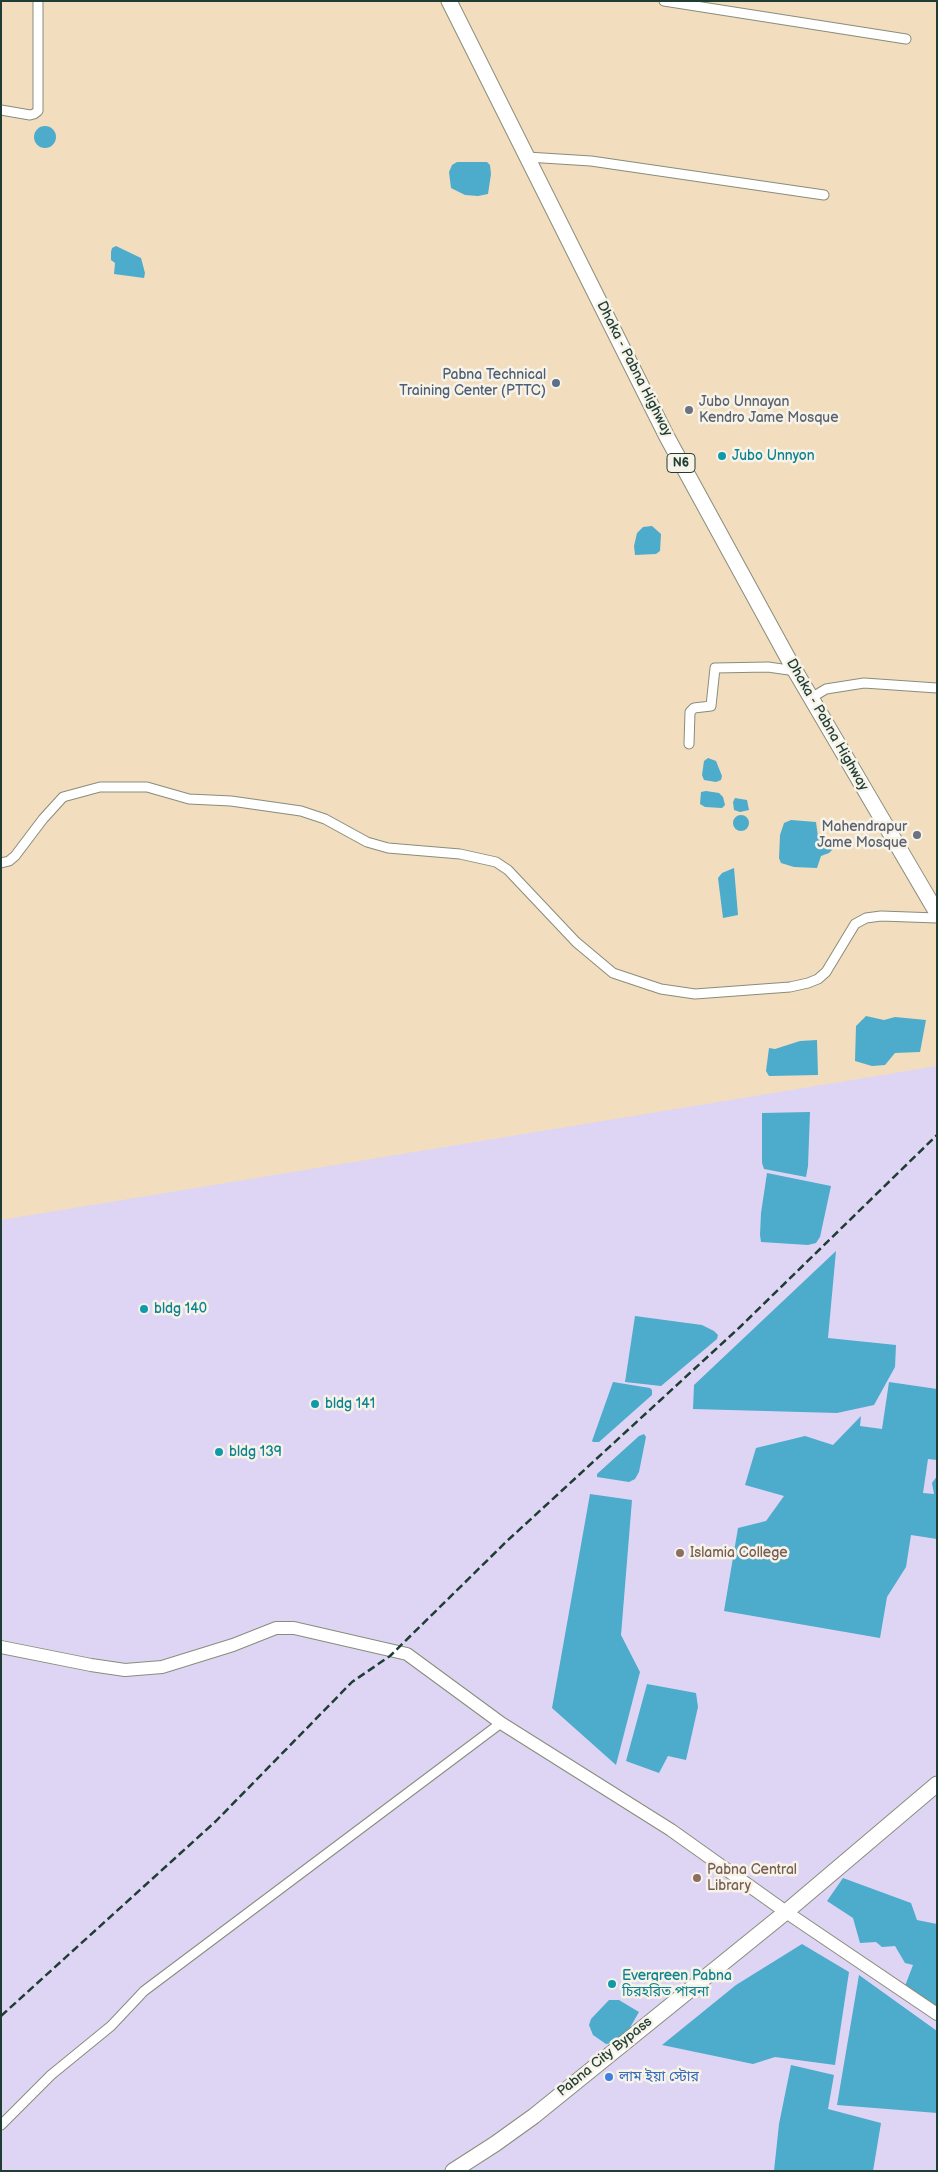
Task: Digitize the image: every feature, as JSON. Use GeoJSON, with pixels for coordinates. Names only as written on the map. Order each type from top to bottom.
{"type":"FeatureCollection","features":[{"type":"Feature","properties":{"kind":"highway","name":"Dhaka - Pabna Highway"},"geometry":{"type":"LineString","coordinates":[[449,1],[667,437],[811,698],[937,912]]}},
{"type":"Feature","properties":{"kind":"highway","name":"Pabna City Bypass"},"geometry":{"type":"LineString","coordinates":[[453,2171],[534,2116],[786,1912],[937,1784]]}},
{"type":"Feature","properties":{"kind":"main road"},"geometry":{"type":"LineString","coordinates":[[1,1646],[91,1665],[125,1670],[162,1667],[233,1645],[276,1628],[294,1628],[407,1654],[501,1723],[671,1830],[786,1912],[937,2014]]}},
{"type":"Feature","properties":{"kind":"street"},"geometry":{"type":"LineString","coordinates":[[1,110],[30,115],[38,111],[38,1]]}},
{"type":"Feature","properties":{"kind":"street"},"geometry":{"type":"LineString","coordinates":[[664,1],[906,39]]}},
{"type":"Feature","properties":{"kind":"street"},"geometry":{"type":"LineString","coordinates":[[527,157],[591,161],[824,195]]}},
{"type":"Feature","properties":{"kind":"street"},"geometry":{"type":"LineString","coordinates":[[689,744],[690,712],[694,708],[711,706],[715,668],[768,667],[796,671]]}},
{"type":"Feature","properties":{"kind":"street"},"geometry":{"type":"LineString","coordinates":[[811,698],[826,689],[864,683],[937,688]]}},
{"type":"Feature","properties":{"kind":"street"},"geometry":{"type":"LineString","coordinates":[[1,863],[15,856],[43,819],[63,797],[100,787],[147,787],[189,798],[231,801],[301,811],[325,819],[367,842],[388,848],[460,854],[483,857],[496,862],[508,870],[576,942],[613,974],[661,989],[694,994],[790,987],[808,983],[818,979],[826,972],[855,924],[866,918],[881,916],[937,918]]}},
{"type":"Feature","properties":{"kind":"street"},"geometry":{"type":"LineString","coordinates":[[1,2126],[51,2075],[111,2026],[144,1991],[501,1723]]}},
{"type":"Feature","properties":{"kind":"shaded area"},"geometry":{"type":"Polygon","coordinates":[[[937,1066],[937,2171],[1,2171],[1,1220],[937,1066]]]}},
{"type":"Feature","properties":{"kind":"water"},"geometry":{"type":"Polygon","coordinates":[[[45,126],[53,129],[56,137],[53,145],[45,148],[37,145],[34,137],[37,129],[45,126]]]}},
{"type":"Feature","properties":{"kind":"water"},"geometry":{"type":"Polygon","coordinates":[[[457,162],[487,162],[490,165],[491,174],[488,194],[478,196],[465,195],[451,188],[449,172],[452,165],[457,162]]]}},
{"type":"Feature","properties":{"kind":"water"},"geometry":{"type":"Polygon","coordinates":[[[116,246],[141,258],[145,273],[144,278],[114,274],[115,263],[111,260],[111,252],[112,248],[116,246]]]}},
{"type":"Feature","properties":{"kind":"water"},"geometry":{"type":"Polygon","coordinates":[[[652,526],[661,534],[660,551],[656,554],[635,555],[634,546],[637,533],[643,527],[652,526]]]}},
{"type":"Feature","properties":{"kind":"water"},"geometry":{"type":"Polygon","coordinates":[[[708,758],[716,761],[722,776],[721,780],[716,782],[704,780],[702,775],[704,761],[708,758]]]}},
{"type":"Feature","properties":{"kind":"water"},"geometry":{"type":"Polygon","coordinates":[[[701,792],[719,793],[723,797],[725,805],[722,808],[705,807],[700,804],[701,792]]]}},
{"type":"Feature","properties":{"kind":"water"},"geometry":{"type":"Polygon","coordinates":[[[735,798],[747,800],[749,810],[740,812],[734,810],[733,802],[735,798]]]}},
{"type":"Feature","properties":{"kind":"water"},"geometry":{"type":"Polygon","coordinates":[[[738,815],[744,815],[749,820],[747,829],[738,831],[733,826],[733,820],[738,815]]]}},
{"type":"Feature","properties":{"kind":"water"},"geometry":{"type":"Polygon","coordinates":[[[791,820],[816,822],[818,837],[831,841],[835,847],[829,853],[821,856],[817,868],[794,867],[781,863],[779,858],[780,835],[784,823],[791,820]]]}},
{"type":"Feature","properties":{"kind":"water"},"geometry":{"type":"Polygon","coordinates":[[[734,868],[738,915],[723,918],[718,878],[722,873],[734,868]]]}},
{"type":"Feature","properties":{"kind":"water"},"geometry":{"type":"Polygon","coordinates":[[[866,1016],[884,1020],[895,1017],[926,1020],[920,1052],[895,1053],[885,1065],[872,1066],[855,1061],[856,1026],[866,1016]]]}},
{"type":"Feature","properties":{"kind":"water"},"geometry":{"type":"Polygon","coordinates":[[[817,1040],[818,1075],[769,1076],[766,1071],[769,1048],[775,1049],[800,1041],[817,1040]]]}},
{"type":"Feature","properties":{"kind":"water"},"geometry":{"type":"Polygon","coordinates":[[[810,1112],[806,1177],[764,1169],[762,1163],[762,1113],[810,1112]]]}},
{"type":"Feature","properties":{"kind":"water"},"geometry":{"type":"Polygon","coordinates":[[[767,1173],[831,1186],[820,1237],[816,1243],[808,1245],[761,1242],[761,1213],[767,1173]]]}},
{"type":"Feature","properties":{"kind":"water"},"geometry":{"type":"Polygon","coordinates":[[[836,1251],[828,1338],[896,1345],[895,1367],[874,1405],[837,1413],[693,1409],[694,1385],[836,1251]]]}},
{"type":"Feature","properties":{"kind":"water"},"geometry":{"type":"Polygon","coordinates":[[[635,1316],[702,1325],[714,1331],[718,1335],[717,1339],[661,1386],[625,1382],[635,1316]]]}},
{"type":"Feature","properties":{"kind":"water"},"geometry":{"type":"Polygon","coordinates":[[[613,1382],[650,1388],[652,1395],[599,1442],[593,1442],[592,1441],[613,1382]]]}},
{"type":"Feature","properties":{"kind":"water"},"geometry":{"type":"Polygon","coordinates":[[[889,1382],[937,1389],[937,1460],[928,1459],[923,1493],[934,1494],[932,1483],[937,1476],[937,1539],[911,1535],[906,1567],[887,1597],[880,1638],[724,1611],[738,1528],[766,1521],[784,1496],[745,1485],[756,1448],[805,1436],[833,1445],[861,1416],[860,1426],[882,1429],[889,1382]]]}},
{"type":"Feature","properties":{"kind":"water"},"geometry":{"type":"Polygon","coordinates":[[[644,1434],[646,1437],[639,1472],[635,1479],[629,1482],[597,1477],[597,1474],[639,1436],[644,1434]]]}},
{"type":"Feature","properties":{"kind":"water"},"geometry":{"type":"Polygon","coordinates":[[[590,1494],[632,1500],[621,1635],[640,1672],[616,1765],[552,1708],[590,1494]]]}},
{"type":"Feature","properties":{"kind":"water"},"geometry":{"type":"Polygon","coordinates":[[[647,1684],[696,1693],[698,1707],[686,1760],[668,1756],[659,1773],[626,1761],[647,1684]]]}},
{"type":"Feature","properties":{"kind":"water"},"geometry":{"type":"Polygon","coordinates":[[[843,1878],[911,1903],[917,1920],[937,1924],[937,2007],[905,1986],[913,1965],[905,1963],[895,1946],[882,1947],[876,1942],[860,1943],[853,1918],[827,1901],[843,1878]]]}},
{"type":"Feature","properties":{"kind":"water"},"geometry":{"type":"Polygon","coordinates":[[[802,1944],[849,1972],[835,2065],[775,2057],[753,2064],[662,2045],[736,1985],[802,1944]]]}},
{"type":"Feature","properties":{"kind":"water"},"geometry":{"type":"Polygon","coordinates":[[[859,1975],[937,2031],[937,2113],[837,2105],[859,1975]]]}},
{"type":"Feature","properties":{"kind":"water"},"geometry":{"type":"Polygon","coordinates":[[[609,2000],[619,2000],[639,2012],[628,2031],[612,2043],[606,2044],[593,2035],[589,2025],[591,2019],[609,2000]]]}},
{"type":"Feature","properties":{"kind":"water"},"geometry":{"type":"Polygon","coordinates":[[[791,2065],[834,2075],[828,2109],[881,2123],[873,2171],[774,2171],[779,2124],[791,2065]]]}},
{"type":"Feature","properties":{"kind":"railway"},"geometry":{"type":"LineString","coordinates":[[1,2016],[216,1821],[352,1682],[390,1656],[507,1541],[740,1327],[937,1135]]}},
{"type":"Feature","properties":{"kind":"place","name":"Pabna Technical Training Center (PTTC)"},"geometry":{"type":"Point","coordinates":[556,383]}},
{"type":"Feature","properties":{"kind":"place","name":"Jubo Unnayan Kendro Jame Mosque"},"geometry":{"type":"Point","coordinates":[689,410]}},
{"type":"Feature","properties":{"kind":"place","name":"Jubo Unnyon"},"geometry":{"type":"Point","coordinates":[722,456]}},
{"type":"Feature","properties":{"kind":"place","name":"Mahendrapur Jame Mosque"},"geometry":{"type":"Point","coordinates":[917,835]}},
{"type":"Feature","properties":{"kind":"place","name":"bldg 140"},"geometry":{"type":"Point","coordinates":[144,1309]}},
{"type":"Feature","properties":{"kind":"place","name":"bldg 141"},"geometry":{"type":"Point","coordinates":[315,1404]}},
{"type":"Feature","properties":{"kind":"place","name":"bldg 139"},"geometry":{"type":"Point","coordinates":[219,1452]}},
{"type":"Feature","properties":{"kind":"place","name":"Islamia College"},"geometry":{"type":"Point","coordinates":[680,1553]}},
{"type":"Feature","properties":{"kind":"place","name":"Pabna Central Library"},"geometry":{"type":"Point","coordinates":[697,1878]}},
{"type":"Feature","properties":{"kind":"place","name":"Evergreen Pabna চিরহরিত পাবনা"},"geometry":{"type":"Point","coordinates":[612,1984]}},
{"type":"Feature","properties":{"kind":"place","name":"লাম ইয়া স্টোর"},"geometry":{"type":"Point","coordinates":[609,2077]}}]}
